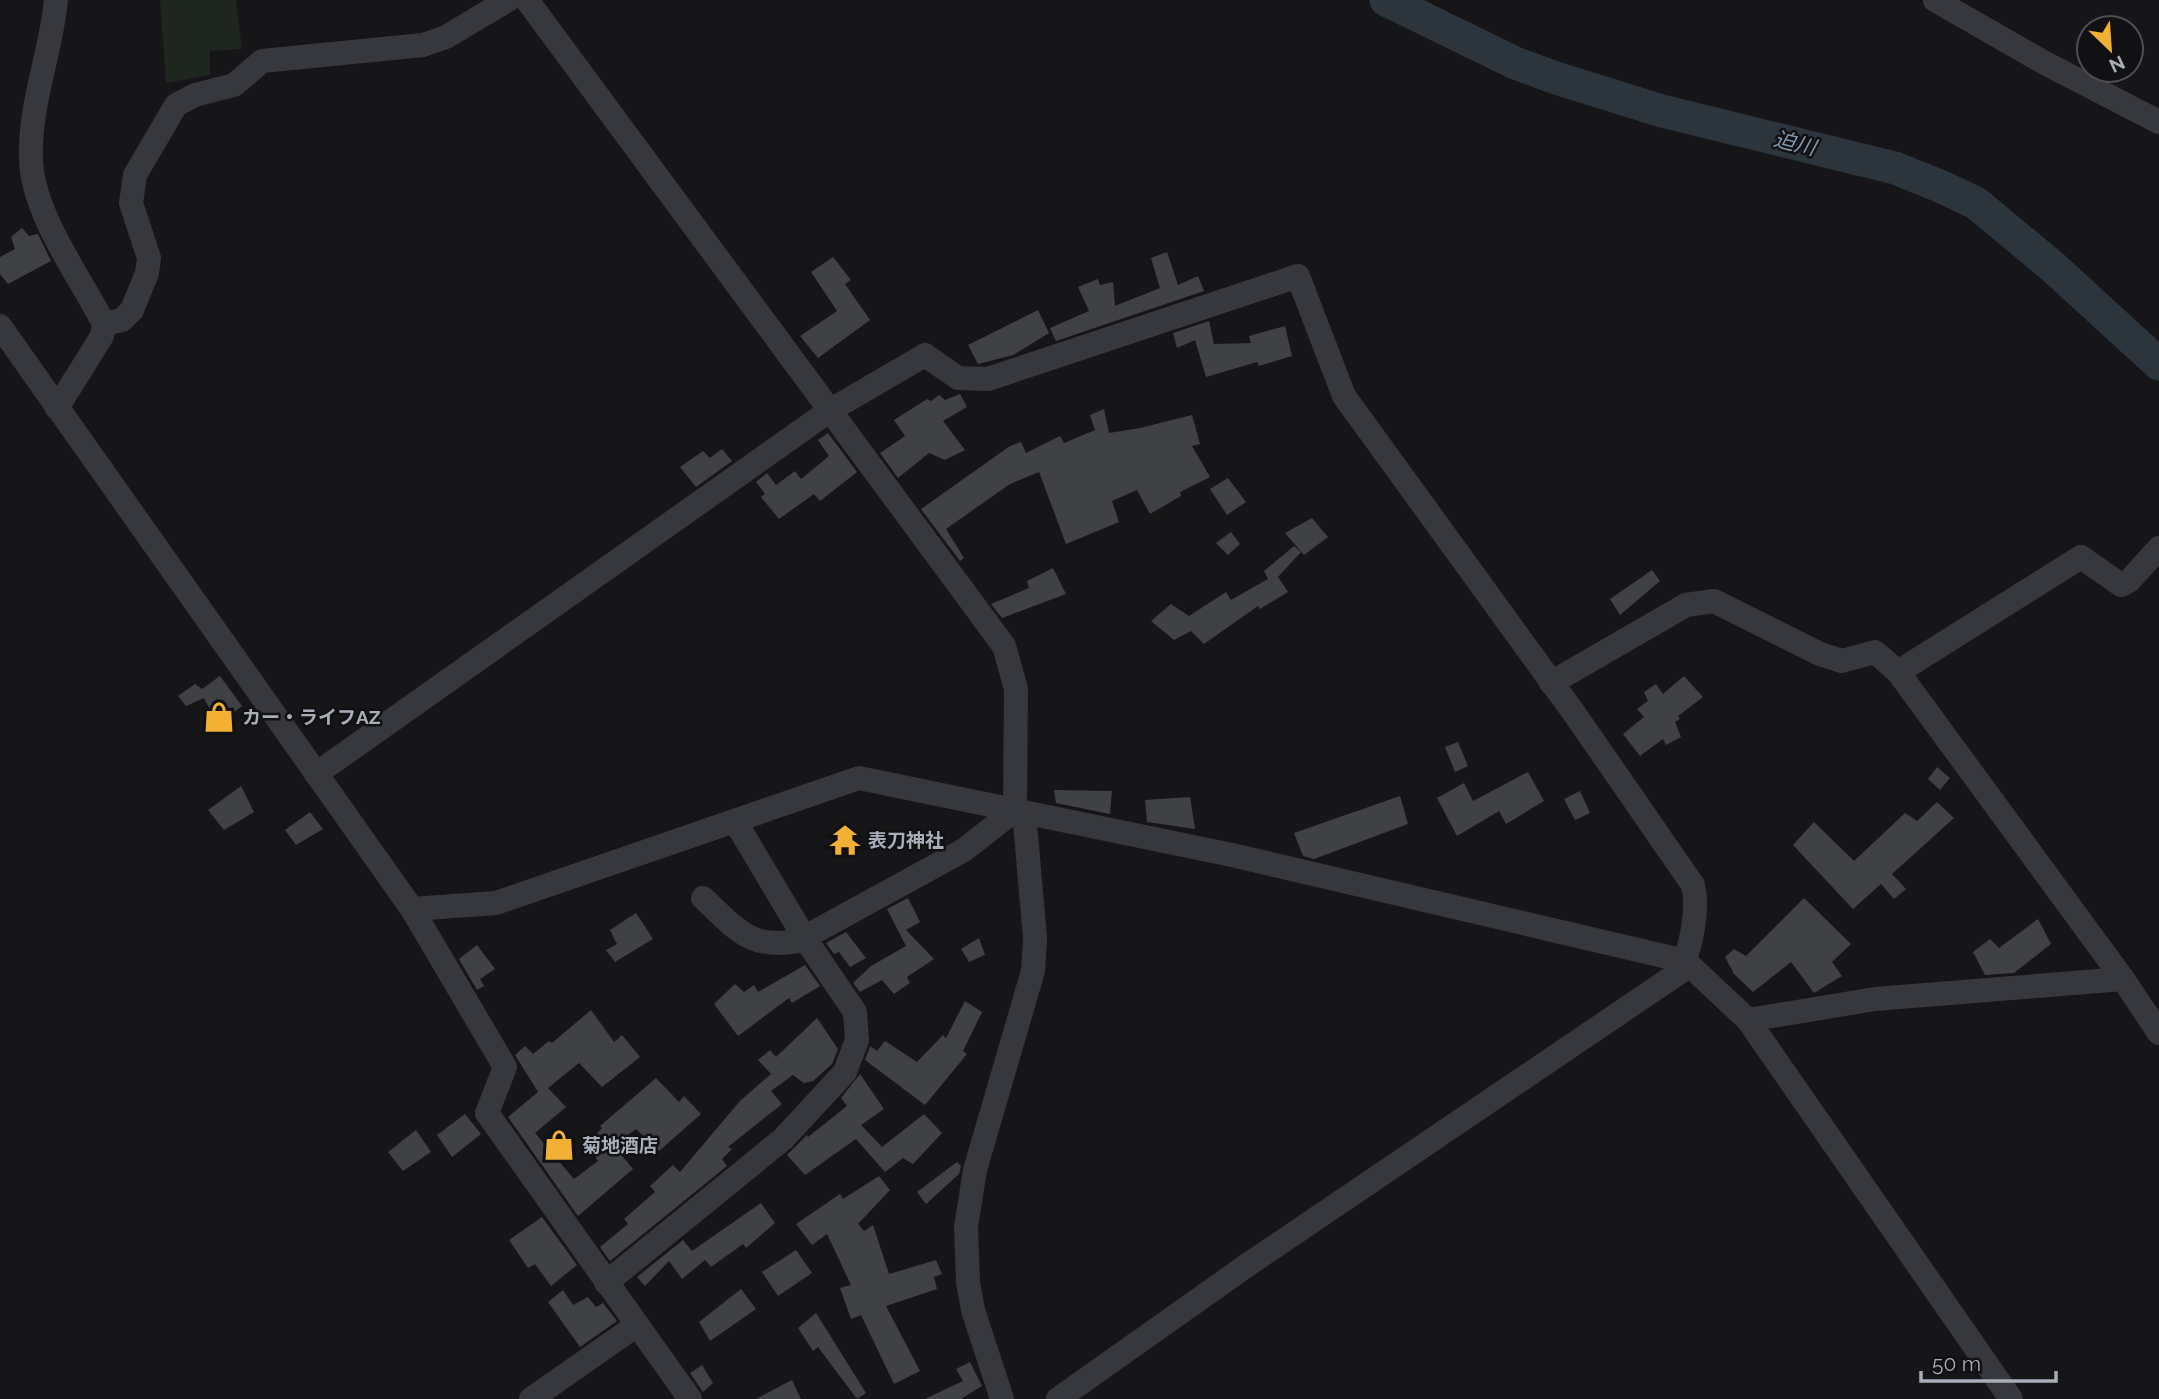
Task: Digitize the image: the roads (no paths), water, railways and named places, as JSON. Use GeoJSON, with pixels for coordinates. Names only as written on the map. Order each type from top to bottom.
{"type":"FeatureCollection","features":[{"type":"Feature","properties":{"kind":"street"},"geometry":{"type":"LineString","coordinates":[[56,0],[34,116],[32,172],[57,239],[104,324],[102,336],[57,408]]}},
{"type":"Feature","properties":{"kind":"street"},"geometry":{"type":"LineString","coordinates":[[104,324],[122,320],[132,310],[146,272],[149,258],[131,203],[135,176],[176,105],[195,95],[233,85],[262,61],[423,45],[446,37],[508,0]]}},
{"type":"Feature","properties":{"kind":"street"},"geometry":{"type":"LineString","coordinates":[[527,0],[735,278],[829,411],[1004,646],[1016,689],[1015,810],[1025,823],[1035,938],[1033,971],[975,1170],[966,1227],[968,1282],[973,1310],[1002,1399]]}},
{"type":"Feature","properties":{"kind":"street"},"geometry":{"type":"LineString","coordinates":[[1941,1],[2043,62],[2159,122]]}},
{"type":"Feature","properties":{"kind":"street"},"geometry":{"type":"LineString","coordinates":[[316,774],[829,411],[925,355],[958,378],[988,379],[1298,276],[1344,396],[1693,885],[1696,899],[1685,961],[1680,972],[1669,980],[1246,1266],[1058,1399]]}},
{"type":"Feature","properties":{"kind":"street"},"geometry":{"type":"LineString","coordinates":[[0,326],[412,909],[505,1067],[487,1113],[691,1399]]}},
{"type":"Feature","properties":{"kind":"street"},"geometry":{"type":"LineString","coordinates":[[1898,672],[2081,557],[2121,585],[2129,581],[2159,548]]}},
{"type":"Feature","properties":{"kind":"street"},"geometry":{"type":"LineString","coordinates":[[1551,683],[1686,605],[1714,601],[1820,654],[1842,661],[1875,652],[1898,672],[2123,979],[2159,1033]]}},
{"type":"Feature","properties":{"kind":"street"},"geometry":{"type":"LineString","coordinates":[[412,909],[496,903],[859,778],[1246,858],[1685,961],[1748,1020],[2011,1399]]}},
{"type":"Feature","properties":{"kind":"street"},"geometry":{"type":"LineString","coordinates":[[703,898],[743,934],[772,945],[804,937],[964,850],[1015,810]]}},
{"type":"Feature","properties":{"kind":"street"},"geometry":{"type":"LineString","coordinates":[[607,1283],[783,1139],[845,1072],[857,1040],[855,1012],[804,937],[736,821]]}},
{"type":"Feature","properties":{"kind":"street"},"geometry":{"type":"LineString","coordinates":[[1748,1020],[1875,999],[2123,979]]}},
{"type":"Feature","properties":{"kind":"street"},"geometry":{"type":"LineString","coordinates":[[531,1399],[637,1325]]}},
{"type":"Feature","properties":{"kind":"waterway","name":"迫川"},"geometry":{"type":"LineString","coordinates":[[1386,0],[1515,63],[1556,78],[1662,111],[1895,168],[1976,203],[2053,267],[2159,364]]}},
{"type":"Feature","properties":{"kind":"place","name":"カー・ライフAZ"},"geometry":{"type":"Point","coordinates":[219,717]}},
{"type":"Feature","properties":{"kind":"place","name":"表刀神社"},"geometry":{"type":"Point","coordinates":[845,840]}},
{"type":"Feature","properties":{"kind":"place","name":"菊地酒店"},"geometry":{"type":"Point","coordinates":[559,1145]}}]}
